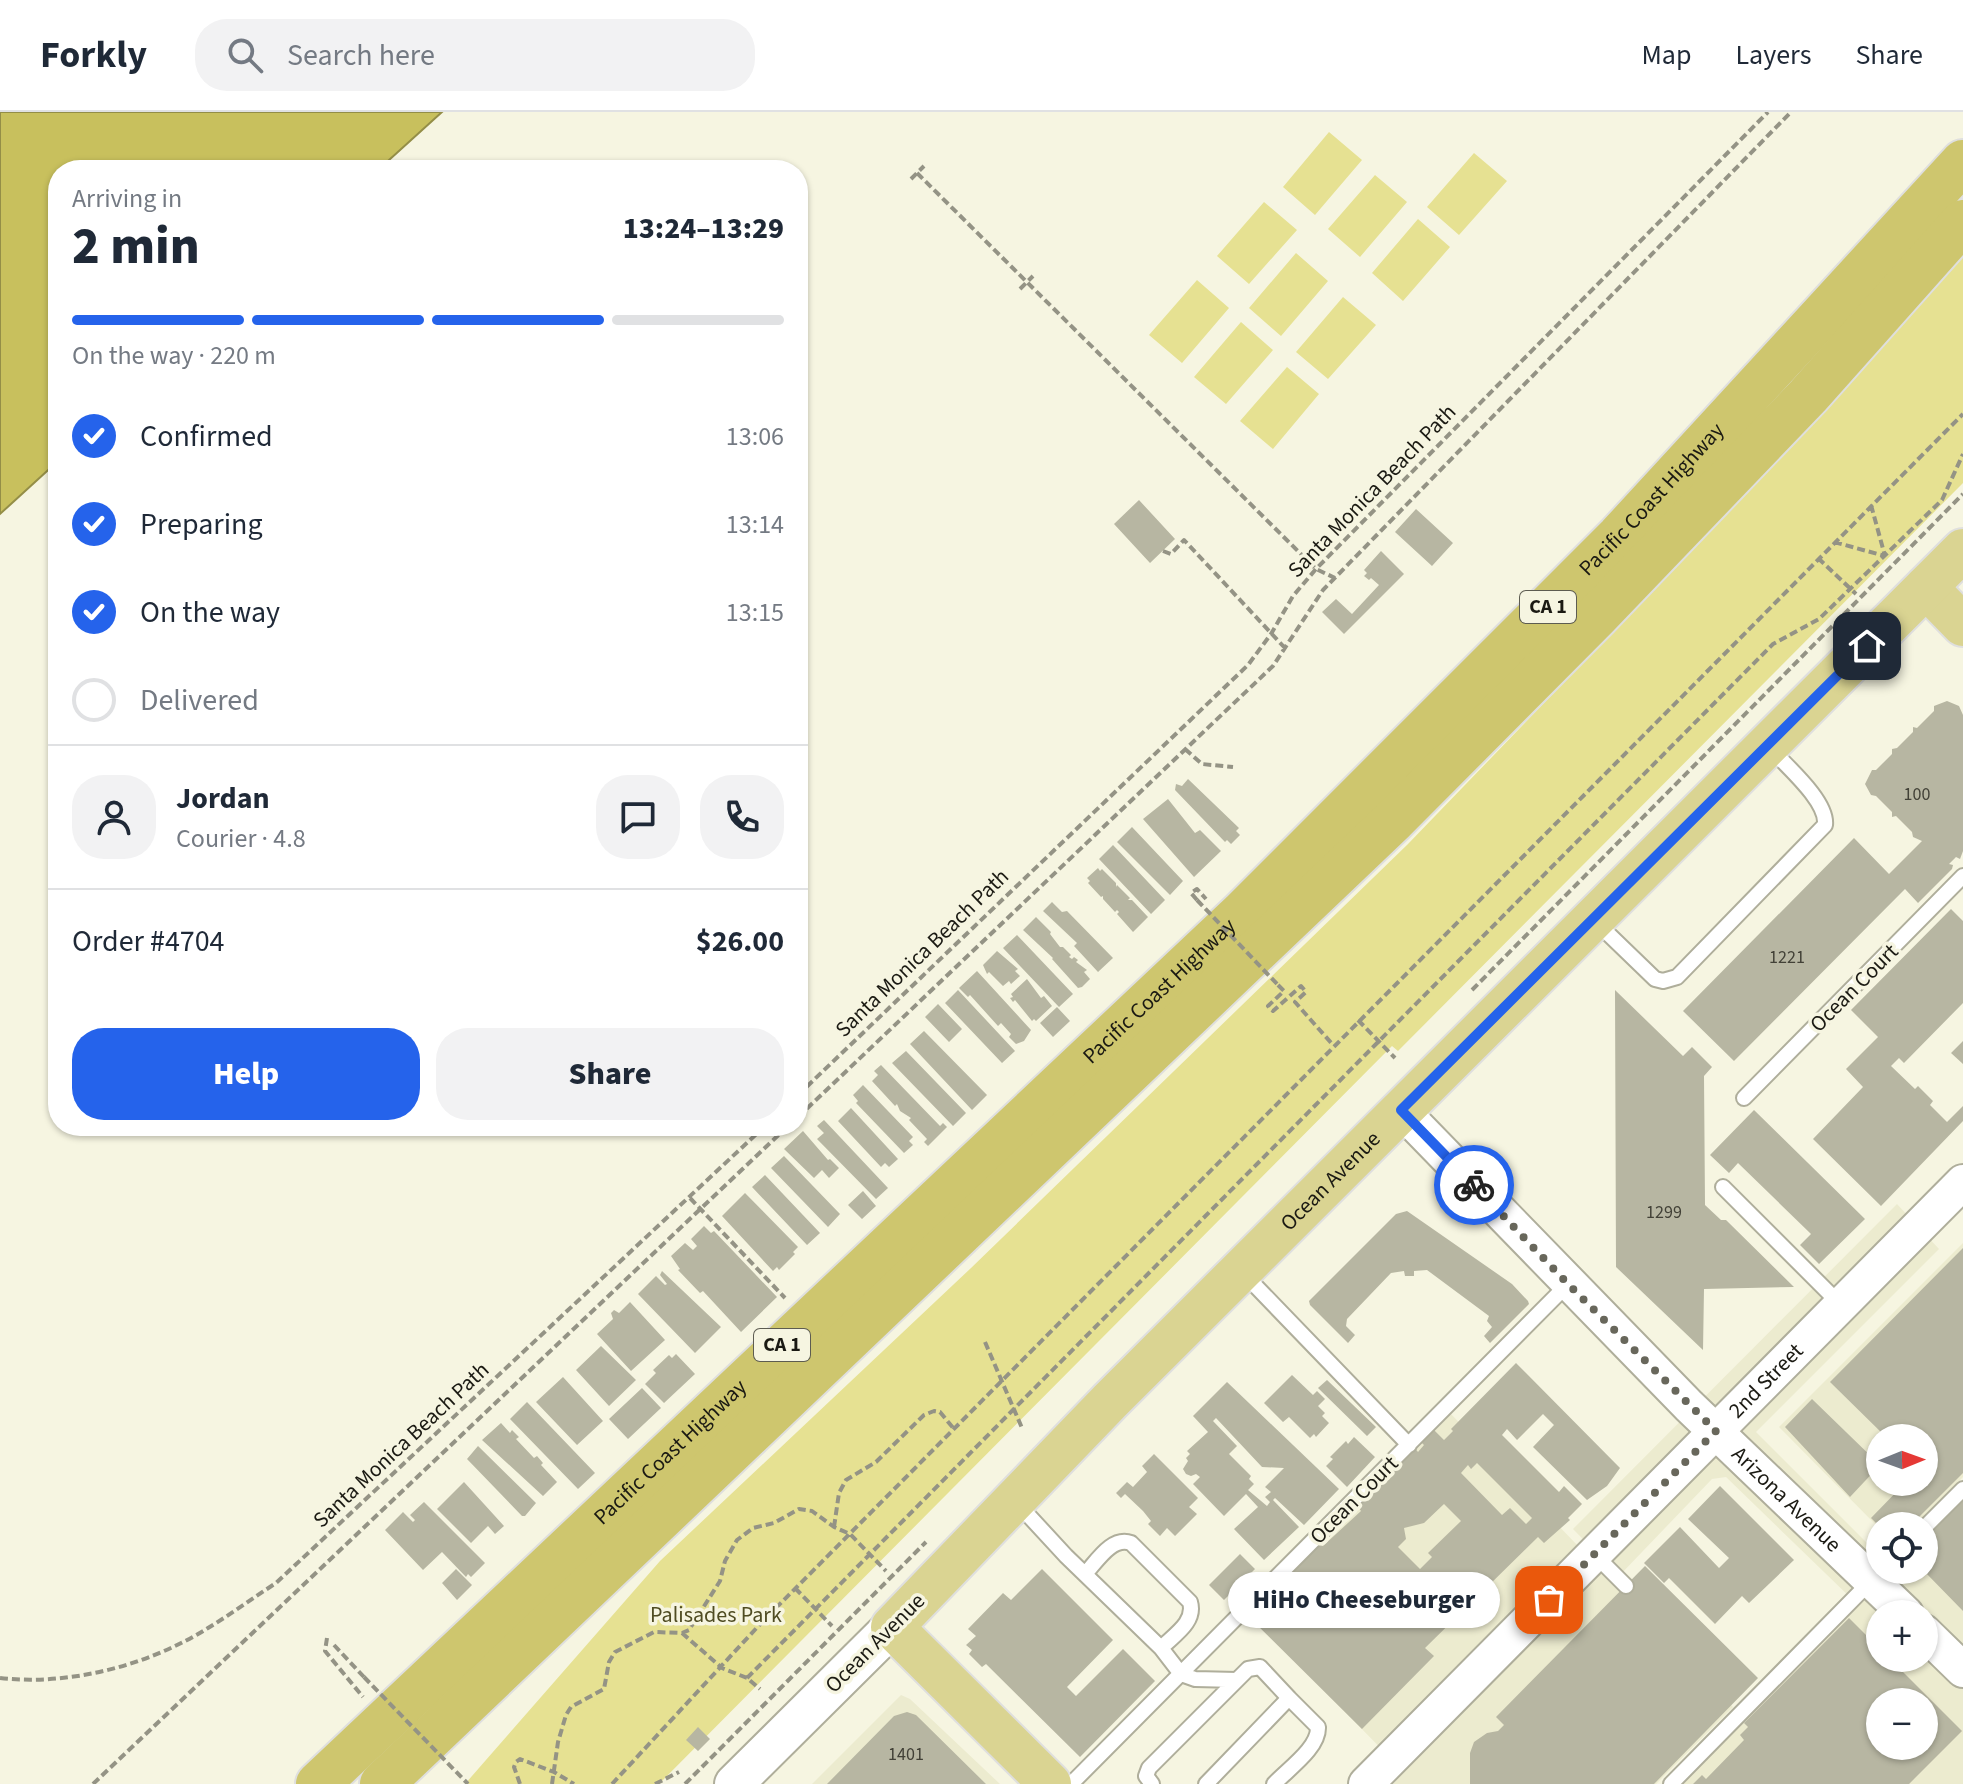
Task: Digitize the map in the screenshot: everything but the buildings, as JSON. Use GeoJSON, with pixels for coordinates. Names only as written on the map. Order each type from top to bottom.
{"type":"FeatureCollection","features":[{"type":"Feature","properties":{"kind":"highway","name":"Pacific Coast Highway"},"geometry":{"type":"LineString","coordinates":[[382,1784],[1394,820],[1597,616],[1808,396],[1859,308],[1963,162]]}},
{"type":"Feature","properties":{"kind":"highway","name":"Pacific Coast Highway"},"geometry":{"type":"LineString","coordinates":[[318,1784],[1242,913],[1619,536],[1859,308],[1963,222]]}},
{"type":"Feature","properties":{"kind":"main road","name":"Ocean Avenue"},"geometry":{"type":"LineString","coordinates":[[742,1781],[1110,1401],[1963,550]]}},
{"type":"Feature","properties":{"kind":"main road"},"geometry":{"type":"LineString","coordinates":[[1926,587],[1963,625]]}},
{"type":"Feature","properties":{"kind":"main road"},"geometry":{"type":"LineString","coordinates":[[892,1627],[1050,1784]]}},
{"type":"Feature","properties":{"kind":"street","name":"Arizona Avenue"},"geometry":{"type":"LineString","coordinates":[[1401,1110],[1568,1284],[1716,1431],[1866,1565]]}},
{"type":"Feature","properties":{"kind":"street","name":"2nd Street"},"geometry":{"type":"LineString","coordinates":[[1371,1782],[1963,1182]]}},
{"type":"Feature","properties":{"kind":"street"},"geometry":{"type":"LineString","coordinates":[[1938,1646],[1963,1670]]}},
{"type":"Feature","properties":{"kind":"street"},"geometry":{"type":"LineString","coordinates":[[399,1784],[480,1693]]}},
{"type":"Feature","properties":{"kind":"lane"},"geometry":{"type":"LineString","coordinates":[[1591,918],[1646,973],[1663,981],[1677,977],[1825,825],[1824,812],[1818,801],[1767,745]]}},
{"type":"Feature","properties":{"kind":"lane","name":"Ocean Court"},"geometry":{"type":"LineString","coordinates":[[1744,1098],[1963,876]]}},
{"type":"Feature","properties":{"kind":"lane"},"geometry":{"type":"LineString","coordinates":[[1723,1187],[1841,1305]]}},
{"type":"Feature","properties":{"kind":"lane"},"geometry":{"type":"LineString","coordinates":[[1241,1271],[1409,1445]]}},
{"type":"Feature","properties":{"kind":"lane","name":"Ocean Court"},"geometry":{"type":"LineString","coordinates":[[1071,1784],[1568,1284]]}},
{"type":"Feature","properties":{"kind":"lane"},"geometry":{"type":"LineString","coordinates":[[1938,1514],[1963,1489]]}},
{"type":"Feature","properties":{"kind":"lane"},"geometry":{"type":"LineString","coordinates":[[1015,1501],[1161,1648],[1181,1674],[1195,1679],[1237,1680]]}},
{"type":"Feature","properties":{"kind":"lane"},"geometry":{"type":"LineString","coordinates":[[1085,1574],[1115,1542],[1123,1540],[1131,1543],[1190,1602],[1191,1619],[1161,1648]]}},
{"type":"Feature","properties":{"kind":"lane"},"geometry":{"type":"LineString","coordinates":[[1594,1554],[1626,1586]]}},
{"type":"Feature","properties":{"kind":"lane"},"geometry":{"type":"LineString","coordinates":[[1671,1784],[1868,1584]]}},
{"type":"Feature","properties":{"kind":"lane"},"geometry":{"type":"LineString","coordinates":[[1149,1780],[1149,1768],[1248,1669],[1260,1667],[1318,1727],[1319,1733],[1315,1742],[1274,1784]]}},
{"type":"Feature","properties":{"kind":"lane"},"geometry":{"type":"LineString","coordinates":[[1206,1784],[1289,1698]]}},
{"type":"Feature","properties":{"kind":"path","name":"Santa Monica Beach Path"},"geometry":{"type":"LineString","coordinates":[[808,1085],[1248,665],[1293,596],[1316,569],[1768,112]]}},
{"type":"Feature","properties":{"kind":"path"},"geometry":{"type":"LineString","coordinates":[[808,1107],[1273,666],[1315,600],[1335,578],[1791,112]]}},
{"type":"Feature","properties":{"kind":"path"},"geometry":{"type":"LineString","coordinates":[[911,179],[924,166]]}},
{"type":"Feature","properties":{"kind":"path"},"geometry":{"type":"LineString","coordinates":[[917,173],[1316,569],[1335,578]]}},
{"type":"Feature","properties":{"kind":"path"},"geometry":{"type":"LineString","coordinates":[[1020,289],[1033,276]]}},
{"type":"Feature","properties":{"kind":"path"},"geometry":{"type":"LineString","coordinates":[[612,1784],[795,1588],[1963,414]]}},
{"type":"Feature","properties":{"kind":"path"},"geometry":{"type":"LineString","coordinates":[[747,1678],[1773,644],[1811,626],[1921,525],[1943,498],[1963,454]]}},
{"type":"Feature","properties":{"kind":"path"},"geometry":{"type":"LineString","coordinates":[[1871,505],[1885,556]]}},
{"type":"Feature","properties":{"kind":"path"},"geometry":{"type":"LineString","coordinates":[[1163,551],[1171,554],[1184,540],[1285,648]]}},
{"type":"Feature","properties":{"kind":"path"},"geometry":{"type":"LineString","coordinates":[[1834,542],[1885,556]]}},
{"type":"Feature","properties":{"kind":"path"},"geometry":{"type":"LineString","coordinates":[[1818,558],[1856,594]]}},
{"type":"Feature","properties":{"kind":"path"},"geometry":{"type":"LineString","coordinates":[[1185,749],[1202,764],[1233,767]]}},
{"type":"Feature","properties":{"kind":"path"},"geometry":{"type":"LineString","coordinates":[[1206,899],[1197,889],[1191,893],[1284,991],[1268,1006],[1273,1011],[1301,986],[1306,992],[1295,1002],[1333,1045]]}},
{"type":"Feature","properties":{"kind":"path"},"geometry":{"type":"LineString","coordinates":[[1358,1020],[1395,1058]]}},
{"type":"Feature","properties":{"kind":"path","name":"Santa Monica Beach Path"},"geometry":{"type":"LineString","coordinates":[[0,1678],[44,1679],[113,1669],[180,1643],[276,1583],[755,1136]]}},
{"type":"Feature","properties":{"kind":"path"},"geometry":{"type":"LineString","coordinates":[[93,1784],[778,1136]]}},
{"type":"Feature","properties":{"kind":"path"},"geometry":{"type":"LineString","coordinates":[[690,1198],[807,1321]]}},
{"type":"Feature","properties":{"kind":"path"},"geometry":{"type":"LineString","coordinates":[[985,1342],[1022,1428]]}},
{"type":"Feature","properties":{"kind":"path"},"geometry":{"type":"LineString","coordinates":[[834,1527],[839,1493],[846,1480],[876,1462],[924,1415],[940,1412],[954,1429]]}},
{"type":"Feature","properties":{"kind":"path"},"geometry":{"type":"LineString","coordinates":[[552,1784],[566,1715],[571,1707],[604,1689],[612,1655],[654,1632],[682,1633],[693,1626],[720,1581],[733,1545],[748,1530],[774,1523],[804,1509],[850,1534],[886,1571]]}},
{"type":"Feature","properties":{"kind":"path"},"geometry":{"type":"LineString","coordinates":[[795,1588],[832,1626]]}},
{"type":"Feature","properties":{"kind":"path"},"geometry":{"type":"LineString","coordinates":[[682,1633],[722,1668],[747,1678],[760,1689]]}},
{"type":"Feature","properties":{"kind":"path"},"geometry":{"type":"LineString","coordinates":[[327,1638],[325,1651],[363,1697]]}},
{"type":"Feature","properties":{"kind":"path"},"geometry":{"type":"LineString","coordinates":[[334,1645],[468,1784]]}},
{"type":"Feature","properties":{"kind":"path"},"geometry":{"type":"LineString","coordinates":[[520,1784],[514,1767],[520,1759],[554,1772],[574,1784]]}},
{"type":"Feature","properties":{"kind":"path"},"geometry":{"type":"LineString","coordinates":[[655,1784],[679,1772]]}},
{"type":"Feature","properties":{"kind":"shaded area"},"geometry":{"type":"Polygon","coordinates":[[[0,112],[442,112],[389,160],[48,160],[48,470],[0,514],[0,112]]]}},
{"type":"Feature","properties":{"kind":"shaded area"},"geometry":{"type":"Polygon","coordinates":[[[1897,1204],[1939,1249],[1756,1432],[1866,1542],[1866,1584],[1938,1584],[1938,1520],[1963,1495],[1963,1784],[1673,1784],[1855,1602],[1726,1477],[1712,1479],[1619,1576],[1573,1529],[1897,1204]]]}},
{"type":"Feature","properties":{"kind":"shaded area"},"geometry":{"type":"Polygon","coordinates":[[[1963,1243],[1963,1477],[1929,1512],[1866,1512],[1866,1515],[1779,1427],[1963,1243]]]}},
{"type":"Feature","properties":{"kind":"shaded area"},"geometry":{"type":"Polygon","coordinates":[[[1451,1414],[1733,1707],[1656,1784],[1393,1784],[1404,1772],[1253,1618],[1451,1414]]]}},
{"type":"Feature","properties":{"kind":"shaded area"},"geometry":{"type":"Polygon","coordinates":[[[901,1695],[910,1699],[1000,1784],[812,1784],[901,1695]]]}},
{"type":"Feature","properties":{"kind":"green space"},"geometry":{"type":"Polygon","coordinates":[[[1329,132],[1362,160],[1315,215],[1283,187],[1329,132]]]}},
{"type":"Feature","properties":{"kind":"green space"},"geometry":{"type":"Polygon","coordinates":[[[1474,153],[1507,181],[1459,235],[1427,207],[1474,153]]]}},
{"type":"Feature","properties":{"kind":"green space"},"geometry":{"type":"Polygon","coordinates":[[[1375,175],[1407,202],[1360,257],[1328,229],[1375,175]]]}},
{"type":"Feature","properties":{"kind":"green space"},"geometry":{"type":"Polygon","coordinates":[[[1264,202],[1297,230],[1249,284],[1217,256],[1264,202]]]}},
{"type":"Feature","properties":{"kind":"green space"},"geometry":{"type":"Polygon","coordinates":[[[1418,219],[1450,247],[1403,301],[1372,273],[1418,219]]]}},
{"type":"Feature","properties":{"kind":"green space"},"geometry":{"type":"Polygon","coordinates":[[[1296,253],[1328,281],[1281,336],[1249,308],[1296,253]]]}},
{"type":"Feature","properties":{"kind":"green space","name":"Palisades Park"},"geometry":{"type":"Polygon","coordinates":[[[1963,254],[1963,483],[1398,1051],[1392,1046],[659,1784],[465,1784],[660,1561],[971,1268],[1408,844],[1686,556],[1963,254]]]}},
{"type":"Feature","properties":{"kind":"green space"},"geometry":{"type":"Polygon","coordinates":[[[1197,280],[1229,308],[1182,363],[1149,335],[1197,280]]]}},
{"type":"Feature","properties":{"kind":"green space"},"geometry":{"type":"Polygon","coordinates":[[[1343,297],[1376,325],[1328,379],[1296,352],[1343,297]]]}},
{"type":"Feature","properties":{"kind":"green space"},"geometry":{"type":"Polygon","coordinates":[[[1241,322],[1273,350],[1226,404],[1194,377],[1241,322]]]}},
{"type":"Feature","properties":{"kind":"green space"},"geometry":{"type":"Polygon","coordinates":[[[1287,367],[1319,394],[1273,449],[1240,421],[1287,367]]]}},
{"type":"Feature","properties":{"kind":"way so far"},"geometry":{"type":"LineString","coordinates":[[1474,1185],[1568,1284],[1716,1431],[1549,1600]]}},
{"type":"Feature","properties":{"kind":"place","name":"HiHo Cheeseburger"},"geometry":{"type":"Point","coordinates":[1549,1600]}},
{"type":"Feature","properties":{"kind":"route"},"geometry":{"type":"LineString","coordinates":[[1474,1185],[1401,1110],[1867,646]]}}]}
